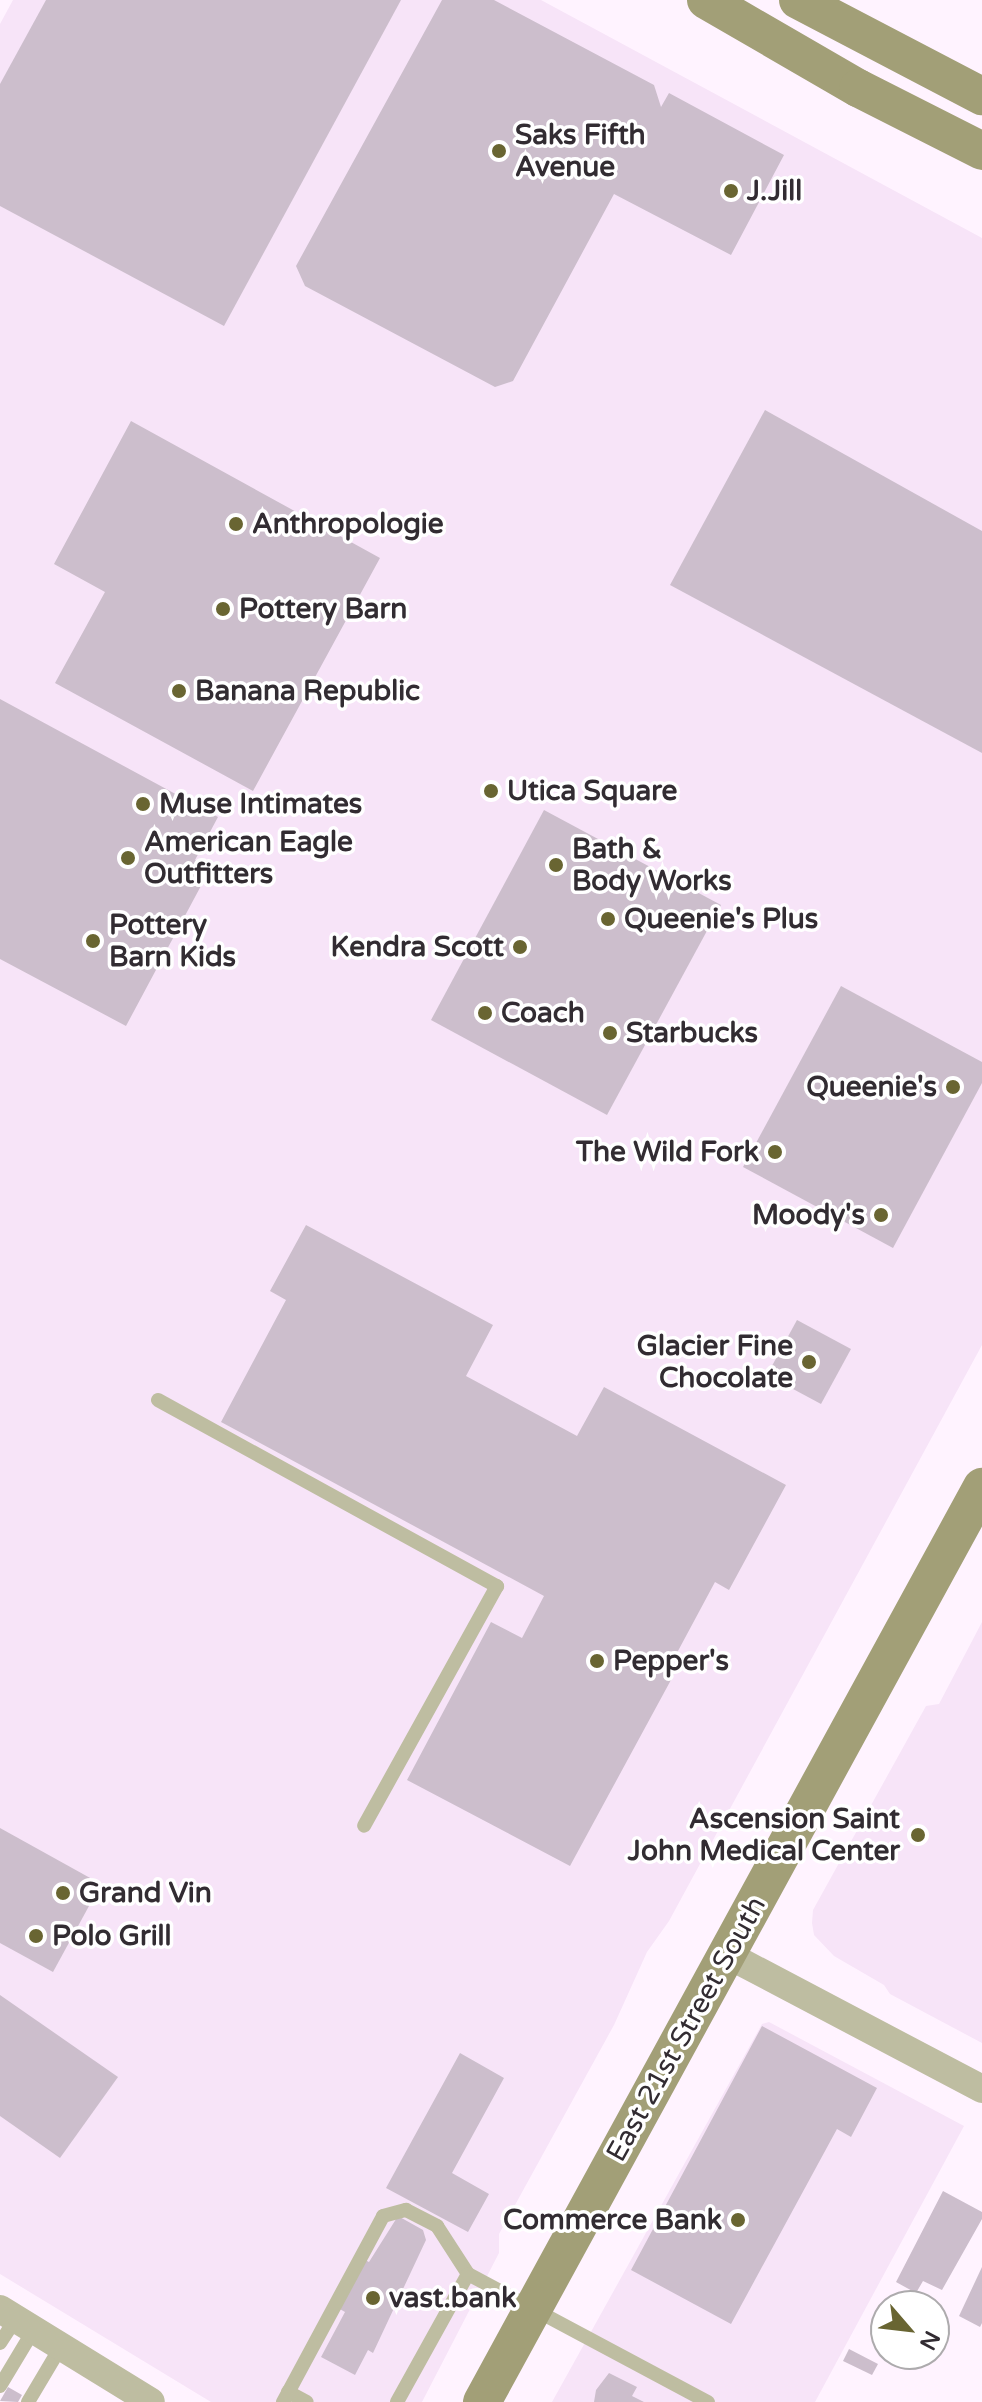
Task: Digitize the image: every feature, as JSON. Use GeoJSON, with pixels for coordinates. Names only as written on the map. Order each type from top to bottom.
{"type":"FeatureCollection","features":[{"type":"Feature","properties":{"kind":"main road"},"geometry":{"type":"LineString","coordinates":[[706,0],[858,88],[982,151]]}},
{"type":"Feature","properties":{"kind":"main road"},"geometry":{"type":"LineString","coordinates":[[798,0],[982,96]]}},
{"type":"Feature","properties":{"kind":"main road","name":"East 21st Street South"},"geometry":{"type":"LineString","coordinates":[[482,2402],[982,1487]]}},
{"type":"Feature","properties":{"kind":"street"},"geometry":{"type":"LineString","coordinates":[[728,1955],[982,2089]]}},
{"type":"Feature","properties":{"kind":"street"},"geometry":{"type":"LineString","coordinates":[[12,2326],[60,2348],[151,2402]]}},
{"type":"Feature","properties":{"kind":"lane"},"geometry":{"type":"LineString","coordinates":[[158,1400],[497,1586],[364,1826]]}},
{"type":"Feature","properties":{"kind":"lane"},"geometry":{"type":"LineString","coordinates":[[307,2402],[286,2397],[383,2216],[406,2210],[437,2226],[468,2274],[708,2402]]}},
{"type":"Feature","properties":{"kind":"lane"},"geometry":{"type":"LineString","coordinates":[[397,2402],[468,2274]]}},
{"type":"Feature","properties":{"kind":"lane"},"geometry":{"type":"LineString","coordinates":[[0,2386],[12,2326]]}},
{"type":"Feature","properties":{"kind":"lane"},"geometry":{"type":"LineString","coordinates":[[28,2402],[60,2348]]}},
{"type":"Feature","properties":{"kind":"shaded area","name":"Utica Square"},"geometry":{"type":"Polygon","coordinates":[[[13,0],[541,0],[982,238],[982,1345],[669,1921],[647,1952],[614,2025],[499,2234],[499,2253],[422,2402],[211,2402],[0,2274],[0,24],[13,0]]]}},
{"type":"Feature","properties":{"kind":"shaded area","name":"Ascension Saint John Medical Center"},"geometry":{"type":"Polygon","coordinates":[[[982,1622],[982,2043],[890,1994],[884,1985],[834,1956],[814,1935],[812,1923],[813,1910],[926,1706],[939,1704],[982,1622]]]}},
{"type":"Feature","properties":{"kind":"shaded area"},"geometry":{"type":"Polygon","coordinates":[[[769,2022],[964,2126],[875,2290],[870,2290],[870,2300],[815,2402],[552,2402],[762,2024],[769,2022]]]}},
{"type":"Feature","properties":{"kind":"building"},"geometry":{"type":"Polygon","coordinates":[[[46,0],[401,0],[224,326],[0,206],[0,84],[46,0]]]}},
{"type":"Feature","properties":{"kind":"building","name":"Saks Fifth Avenue"},"geometry":{"type":"Polygon","coordinates":[[[442,0],[494,0],[654,85],[661,107],[669,93],[784,155],[731,255],[614,194],[513,381],[495,387],[305,286],[296,266],[442,0]]]}},
{"type":"Feature","properties":{"kind":"building"},"geometry":{"type":"Polygon","coordinates":[[[765,410],[982,531],[982,753],[670,585],[765,410]]]}},
{"type":"Feature","properties":{"kind":"building"},"geometry":{"type":"Polygon","coordinates":[[[131,421],[380,558],[253,791],[55,683],[105,592],[54,564],[131,421]]]}},
{"type":"Feature","properties":{"kind":"building"},"geometry":{"type":"Polygon","coordinates":[[[0,699],[218,817],[195,860],[210,869],[126,1026],[0,959],[0,699]]]}},
{"type":"Feature","properties":{"kind":"building"},"geometry":{"type":"Polygon","coordinates":[[[544,810],[721,905],[607,1115],[431,1020],[544,810]]]}},
{"type":"Feature","properties":{"kind":"building"},"geometry":{"type":"Polygon","coordinates":[[[841,986],[982,1062],[982,1083],[893,1248],[743,1167],[841,986]]]}},
{"type":"Feature","properties":{"kind":"building"},"geometry":{"type":"Polygon","coordinates":[[[306,1225],[493,1325],[466,1376],[577,1436],[604,1387],[786,1485],[729,1590],[715,1582],[671,1664],[678,1667],[570,1866],[407,1780],[491,1622],[522,1638],[544,1596],[221,1422],[286,1300],[270,1291],[306,1225]]]}},
{"type":"Feature","properties":{"kind":"building","name":"Glacier Fine Chocolate"},"geometry":{"type":"Polygon","coordinates":[[[797,1320],[851,1349],[821,1404],[767,1375],[797,1320]]]}},
{"type":"Feature","properties":{"kind":"building"},"geometry":{"type":"Polygon","coordinates":[[[0,1828],[101,1884],[53,1972],[0,1943],[0,1828]]]}},
{"type":"Feature","properties":{"kind":"building"},"geometry":{"type":"Polygon","coordinates":[[[0,1995],[118,2077],[60,2158],[0,2116],[0,1995]]]}},
{"type":"Feature","properties":{"kind":"building"},"geometry":{"type":"Polygon","coordinates":[[[762,2026],[877,2088],[851,2137],[837,2129],[731,2324],[631,2270],[762,2026]]]}},
{"type":"Feature","properties":{"kind":"building"},"geometry":{"type":"Polygon","coordinates":[[[460,2053],[504,2078],[452,2173],[489,2194],[468,2232],[386,2188],[460,2053]]]}},
{"type":"Feature","properties":{"kind":"building"},"geometry":{"type":"Polygon","coordinates":[[[943,2191],[982,2212],[982,2219],[942,2290],[923,2281],[918,2290],[911,2290],[896,2282],[943,2191]]]}},
{"type":"Feature","properties":{"kind":"building","name":"vast.bank"},"geometry":{"type":"Polygon","coordinates":[[[398,2216],[423,2230],[426,2240],[373,2353],[368,2350],[355,2375],[321,2357],[345,2312],[338,2308],[363,2259],[369,2262],[398,2216]]]}},
{"type":"Feature","properties":{"kind":"building"},"geometry":{"type":"Polygon","coordinates":[[[982,2267],[982,2323],[980,2327],[959,2316],[982,2267]]]}},
{"type":"Feature","properties":{"kind":"building"},"geometry":{"type":"Polygon","coordinates":[[[849,2349],[870,2360],[870,2370],[875,2370],[872,2375],[843,2361],[849,2349]]]}},
{"type":"Feature","properties":{"kind":"building"},"geometry":{"type":"Polygon","coordinates":[[[609,2373],[637,2387],[632,2396],[644,2402],[594,2402],[596,2390],[609,2373]]]}},
{"type":"Feature","properties":{"kind":"building"},"geometry":{"type":"Polygon","coordinates":[[[8,2387],[22,2395],[18,2402],[0,2401],[8,2387]]]}},
{"type":"Feature","properties":{"kind":"place","name":"Saks Fifth Avenue"},"geometry":{"type":"Point","coordinates":[499,151]}},
{"type":"Feature","properties":{"kind":"place","name":"J.Jill"},"geometry":{"type":"Point","coordinates":[731,191]}},
{"type":"Feature","properties":{"kind":"place","name":"Anthropologie"},"geometry":{"type":"Point","coordinates":[236,524]}},
{"type":"Feature","properties":{"kind":"place","name":"Pottery Barn"},"geometry":{"type":"Point","coordinates":[223,609]}},
{"type":"Feature","properties":{"kind":"place","name":"Banana Republic"},"geometry":{"type":"Point","coordinates":[179,691]}},
{"type":"Feature","properties":{"kind":"place","name":"Utica Square"},"geometry":{"type":"Point","coordinates":[491,791]}},
{"type":"Feature","properties":{"kind":"place","name":"Muse Intimates"},"geometry":{"type":"Point","coordinates":[143,804]}},
{"type":"Feature","properties":{"kind":"place","name":"American Eagle Outfitters"},"geometry":{"type":"Point","coordinates":[128,858]}},
{"type":"Feature","properties":{"kind":"place","name":"Bath & Body Works"},"geometry":{"type":"Point","coordinates":[556,865]}},
{"type":"Feature","properties":{"kind":"place","name":"Queenie's Plus"},"geometry":{"type":"Point","coordinates":[608,919]}},
{"type":"Feature","properties":{"kind":"place","name":"Pottery Barn Kids"},"geometry":{"type":"Point","coordinates":[93,941]}},
{"type":"Feature","properties":{"kind":"place","name":"Kendra Scott"},"geometry":{"type":"Point","coordinates":[520,947]}},
{"type":"Feature","properties":{"kind":"place","name":"Coach"},"geometry":{"type":"Point","coordinates":[485,1013]}},
{"type":"Feature","properties":{"kind":"place","name":"Starbucks"},"geometry":{"type":"Point","coordinates":[610,1033]}},
{"type":"Feature","properties":{"kind":"place","name":"Queenie's"},"geometry":{"type":"Point","coordinates":[953,1087]}},
{"type":"Feature","properties":{"kind":"place","name":"The Wild Fork"},"geometry":{"type":"Point","coordinates":[775,1152]}},
{"type":"Feature","properties":{"kind":"place","name":"Moody's"},"geometry":{"type":"Point","coordinates":[881,1215]}},
{"type":"Feature","properties":{"kind":"place","name":"Glacier Fine Chocolate"},"geometry":{"type":"Point","coordinates":[809,1362]}},
{"type":"Feature","properties":{"kind":"place","name":"Pepper's"},"geometry":{"type":"Point","coordinates":[597,1661]}},
{"type":"Feature","properties":{"kind":"place","name":"Ascension Saint John Medical Center"},"geometry":{"type":"Point","coordinates":[918,1835]}},
{"type":"Feature","properties":{"kind":"place","name":"Grand Vin"},"geometry":{"type":"Point","coordinates":[63,1893]}},
{"type":"Feature","properties":{"kind":"place","name":"Polo Grill"},"geometry":{"type":"Point","coordinates":[36,1936]}},
{"type":"Feature","properties":{"kind":"place","name":"Commerce Bank"},"geometry":{"type":"Point","coordinates":[738,2220]}},
{"type":"Feature","properties":{"kind":"place","name":"vast.bank"},"geometry":{"type":"Point","coordinates":[373,2298]}}]}
